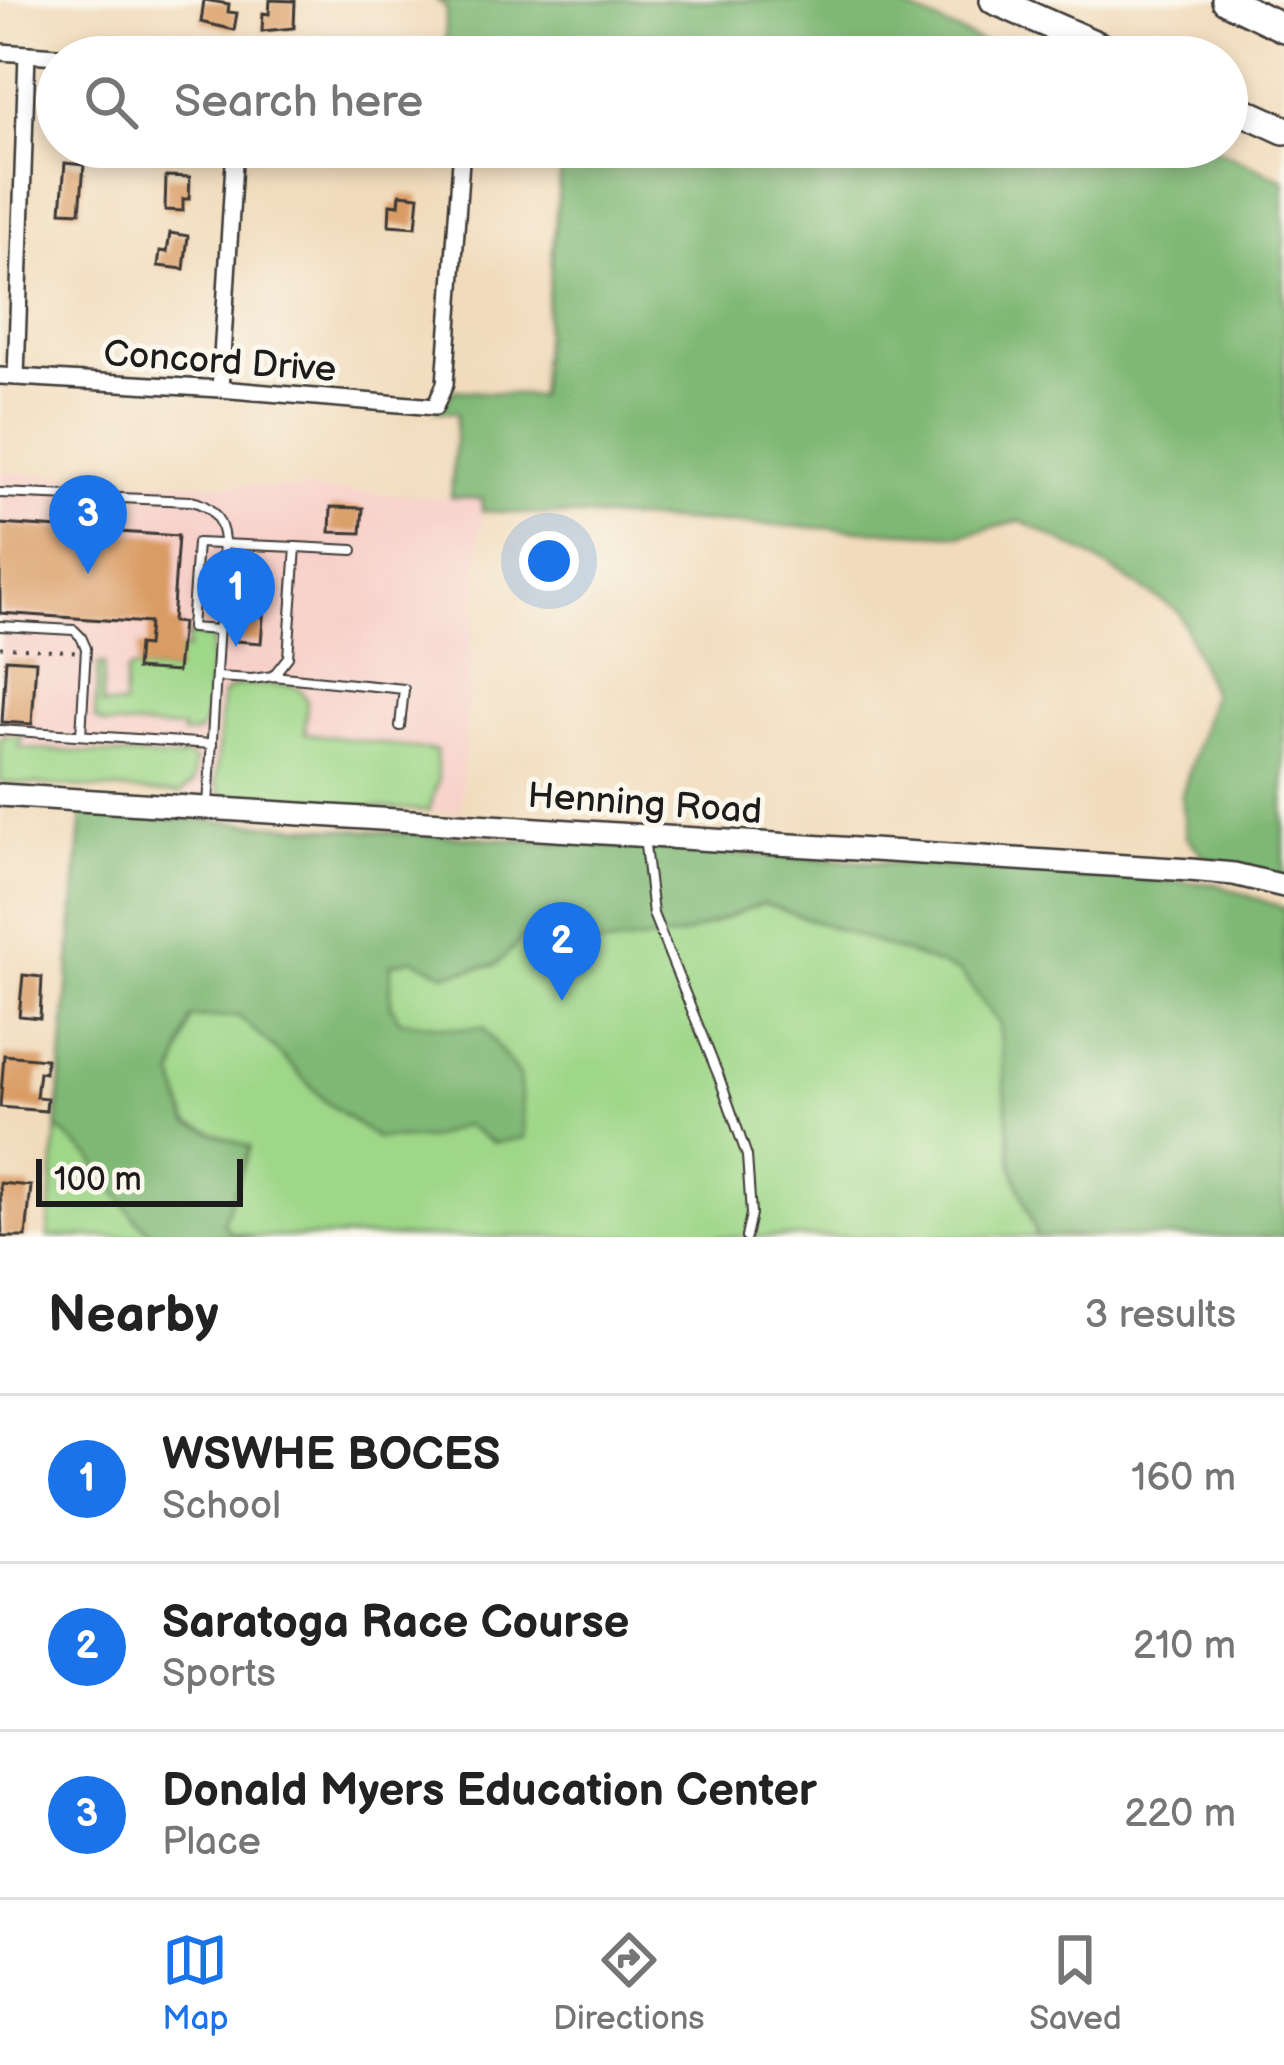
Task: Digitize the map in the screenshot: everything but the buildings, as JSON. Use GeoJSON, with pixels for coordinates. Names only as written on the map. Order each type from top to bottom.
{"type":"FeatureCollection","features":[{"type":"Feature","properties":{"kind":"highway"},"geometry":{"type":"LineString","coordinates":[[994,0],[1075,36]]}},
{"type":"Feature","properties":{"kind":"highway"},"geometry":{"type":"LineString","coordinates":[[1226,0],[1284,28]]}},
{"type":"Feature","properties":{"kind":"highway"},"geometry":{"type":"LineString","coordinates":[[1248,114],[1284,130]]}},
{"type":"Feature","properties":{"kind":"street"},"geometry":{"type":"LineString","coordinates":[[0,52],[36,55]]}},
{"type":"Feature","properties":{"kind":"street"},"geometry":{"type":"LineString","coordinates":[[8,376],[27,54]]}},
{"type":"Feature","properties":{"kind":"street"},"geometry":{"type":"LineString","coordinates":[[220,388],[234,168]]}},
{"type":"Feature","properties":{"kind":"street","name":"Concord Drive"},"geometry":{"type":"LineString","coordinates":[[8,376],[435,406],[445,384],[460,168]]}},
{"type":"Feature","properties":{"kind":"street","name":"Henning Road"},"geometry":{"type":"LineString","coordinates":[[0,795],[1190,870],[1284,886]]}},
{"type":"Feature","properties":{"kind":"lane"},"geometry":{"type":"LineString","coordinates":[[0,493],[198,502],[217,516],[223,544],[208,808]]}},
{"type":"Feature","properties":{"kind":"lane"},"geometry":{"type":"LineString","coordinates":[[218,630],[191,628],[197,543],[353,550]]}},
{"type":"Feature","properties":{"kind":"lane"},"geometry":{"type":"LineString","coordinates":[[273,676],[288,657],[296,547]]}},
{"type":"Feature","properties":{"kind":"lane"},"geometry":{"type":"LineString","coordinates":[[0,626],[74,630],[81,637],[86,658],[81,735]]}},
{"type":"Feature","properties":{"kind":"lane"},"geometry":{"type":"LineString","coordinates":[[216,677],[273,676],[404,688],[400,726]]}},
{"type":"Feature","properties":{"kind":"lane"},"geometry":{"type":"LineString","coordinates":[[0,730],[212,744]]}},
{"type":"Feature","properties":{"kind":"lane"},"geometry":{"type":"LineString","coordinates":[[644,835],[653,914],[747,1156],[756,1237]]}},
{"type":"Feature","properties":{"kind":"lane"},"geometry":{"type":"LineString","coordinates":[[746,1237],[751,1214]]}},
{"type":"Feature","properties":{"kind":"path"},"geometry":{"type":"LineString","coordinates":[[0,647],[76,652]]}},
{"type":"Feature","properties":{"kind":"shaded area"},"geometry":{"type":"Polygon","coordinates":[[[0,472],[483,499],[460,813],[0,782],[0,472]]]}},
{"type":"Feature","properties":{"kind":"green space"},"geometry":{"type":"Polygon","coordinates":[[[437,0],[889,0],[968,36],[445,36],[446,7],[437,0]]]}},
{"type":"Feature","properties":{"kind":"green space"},"geometry":{"type":"Polygon","coordinates":[[[1248,164],[1284,180],[1284,878],[1205,858],[1186,836],[1182,795],[1212,694],[1179,612],[1087,554],[1021,521],[963,535],[482,511],[482,499],[451,497],[457,413],[436,411],[454,390],[538,396],[561,168],[1248,168],[1248,164]]]}},
{"type":"Feature","properties":{"kind":"green space"},"geometry":{"type":"Polygon","coordinates":[[[188,635],[213,637],[206,723],[198,733],[106,725],[95,719],[98,665],[104,664],[102,705],[124,706],[126,672],[176,672],[178,650],[187,650],[188,635]]]}},
{"type":"Feature","properties":{"kind":"green space"},"geometry":{"type":"Polygon","coordinates":[[[241,685],[300,689],[307,701],[305,733],[436,751],[438,780],[429,811],[228,797],[220,792],[216,783],[222,696],[241,685]]]}},
{"type":"Feature","properties":{"kind":"green space"},"geometry":{"type":"Polygon","coordinates":[[[0,736],[23,737],[19,748],[180,759],[182,754],[195,760],[193,783],[180,794],[0,782],[0,736]]]}},
{"type":"Feature","properties":{"kind":"green space"},"geometry":{"type":"Polygon","coordinates":[[[82,813],[1070,874],[1035,1237],[48,1237],[82,813]]]}},
{"type":"Feature","properties":{"kind":"green space"},"geometry":{"type":"Polygon","coordinates":[[[82,813],[1215,884],[1284,908],[1284,1237],[1037,1237],[1012,1165],[999,1023],[960,972],[763,903],[680,936],[597,946],[534,927],[496,965],[445,974],[413,959],[391,964],[391,1004],[399,1020],[461,1029],[483,1027],[519,1075],[525,1138],[494,1143],[464,1125],[428,1139],[376,1138],[325,1101],[238,1016],[191,1018],[174,1076],[188,1123],[250,1147],[223,1222],[230,1232],[255,1237],[156,1237],[135,1219],[91,1157],[57,1128],[82,813]]]}},
{"type":"Feature","properties":{"kind":"place","name":"Donald Myers Education Center"},"geometry":{"type":"Point","coordinates":[88,574]}},
{"type":"Feature","properties":{"kind":"place","name":"WSWHE BOCES"},"geometry":{"type":"Point","coordinates":[236,647]}},
{"type":"Feature","properties":{"kind":"place","name":"Saratoga Race Course"},"geometry":{"type":"Point","coordinates":[562,1001]}}]}
